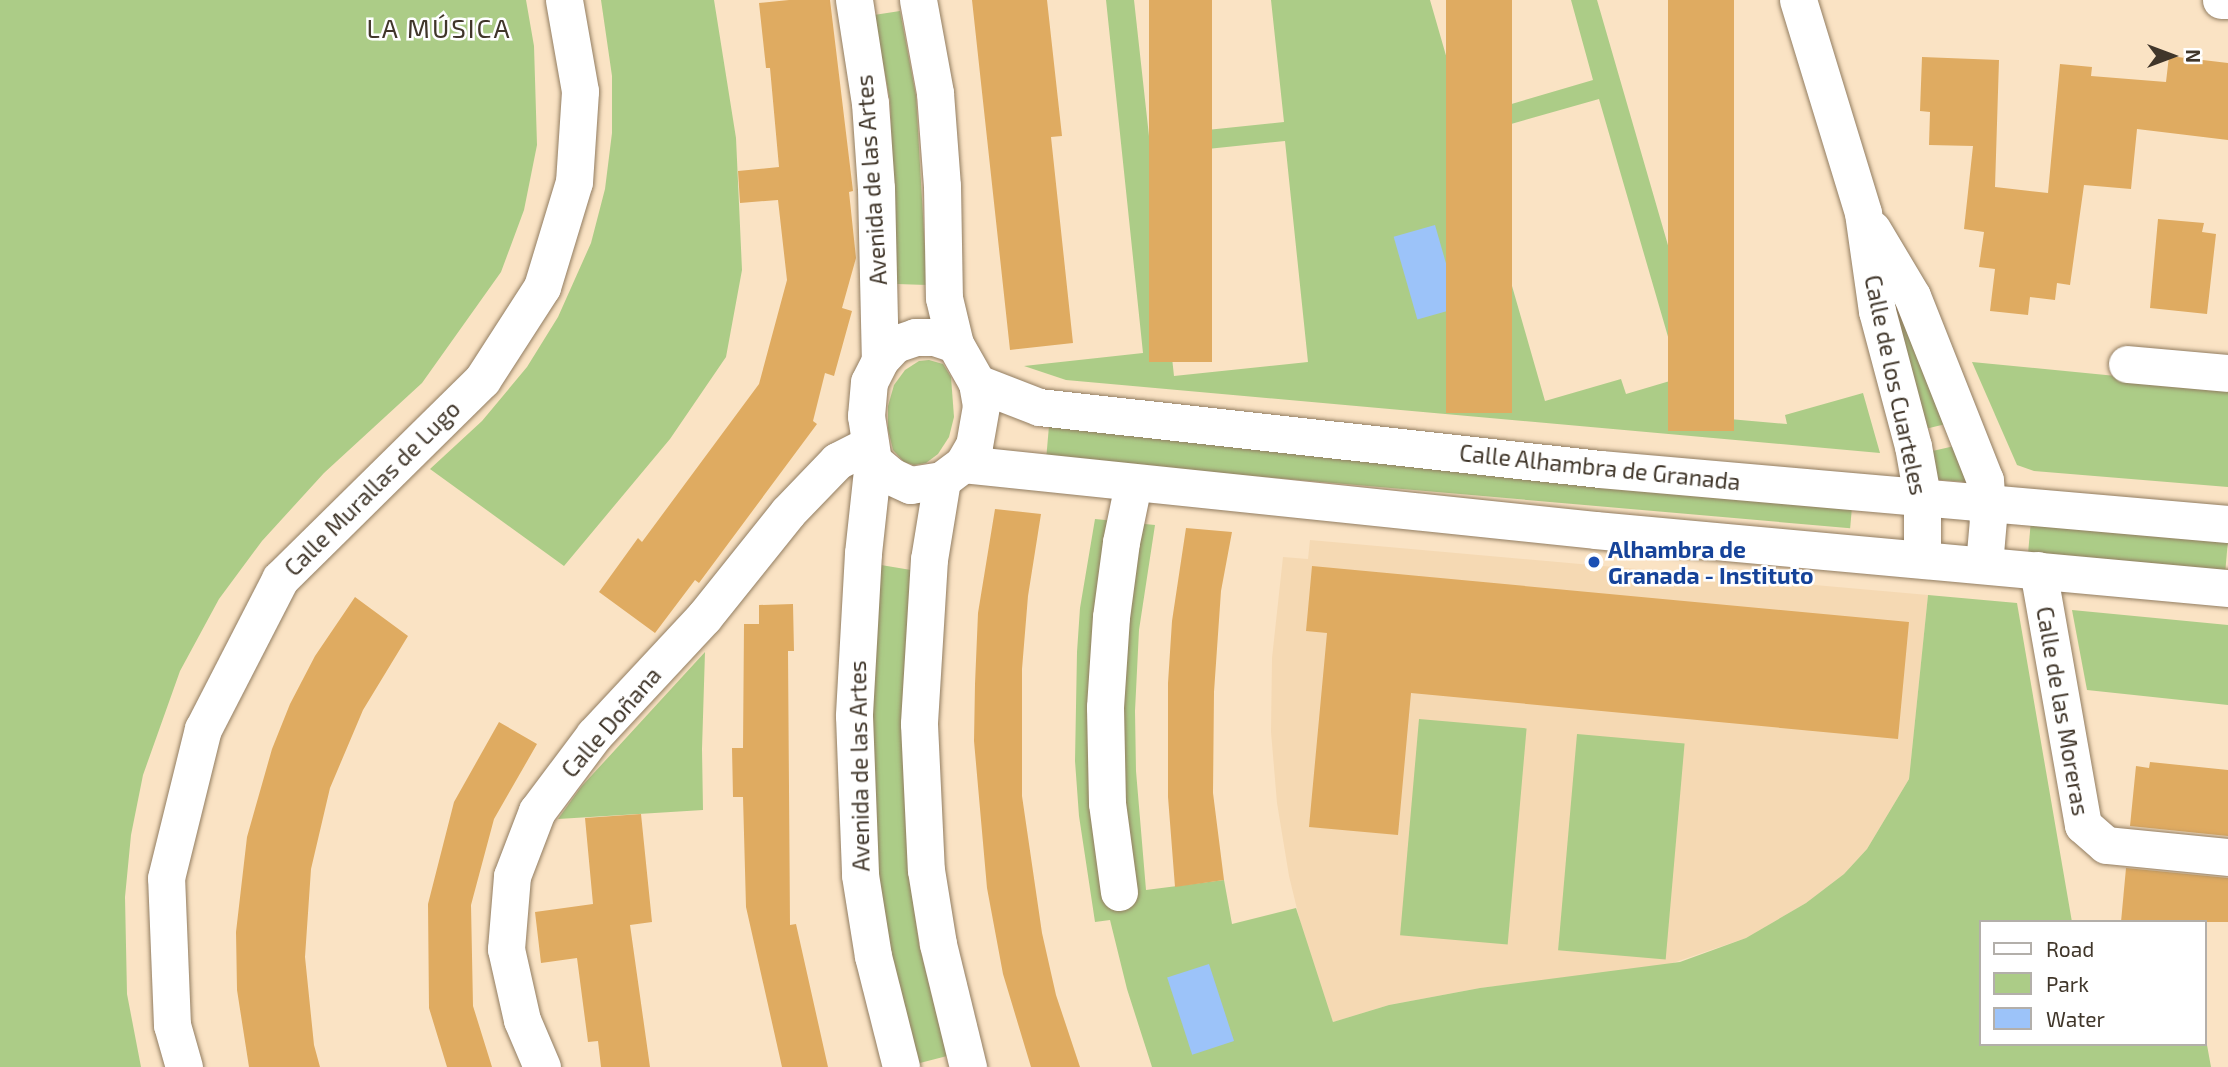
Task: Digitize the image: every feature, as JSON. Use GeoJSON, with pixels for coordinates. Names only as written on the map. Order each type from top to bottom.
{"type":"FeatureCollection","features":[{"type":"Feature","properties":{"kind":"street","name":"Calle Murallas de Lugo"},"geometry":{"type":"LineString","coordinates":[[184,1067],[172,1024],[166,878],[202,729],[280,579],[482,380],[542,287],[574,182],[580,91],[564,0]]}},
{"type":"Feature","properties":{"kind":"street","name":"Avenida de las Artes"},"geometry":{"type":"LineString","coordinates":[[854,0],[870,103],[876,188],[880,360]]}},
{"type":"Feature","properties":{"kind":"street"},"geometry":{"type":"LineString","coordinates":[[918,0],[936,93],[942,186],[944,299],[955,344],[977,383],[979,426],[953,472],[929,559],[919,724],[926,870],[939,944],[968,1067]]}},
{"type":"Feature","properties":{"kind":"street","name":"Calle de los Cuarteles"},"geometry":{"type":"LineString","coordinates":[[1798,0],[1863,213],[1877,311],[1913,446],[1922,496],[1922,558]]}},
{"type":"Feature","properties":{"kind":"street"},"geometry":{"type":"LineString","coordinates":[[2221,0],[2228,0]]}},
{"type":"Feature","properties":{"kind":"street","name":"Calle de los Cuarteles"},"geometry":{"type":"LineString","coordinates":[[1863,213],[1912,296],[1985,480],[1988,500],[1984,565]]}},
{"type":"Feature","properties":{"kind":"street"},"geometry":{"type":"LineString","coordinates":[[955,344],[934,337],[915,337],[895,344],[880,360],[869,382],[866,416],[871,453],[891,476],[909,485],[953,472],[1133,484],[1595,530],[2228,588]]}},
{"type":"Feature","properties":{"kind":"street"},"geometry":{"type":"LineString","coordinates":[[2127,364],[2228,373]]}},
{"type":"Feature","properties":{"kind":"street","name":"Calle Alhambra de Granada"},"geometry":{"type":"LineString","coordinates":[[977,383],[1039,407],[1600,468],[1988,500],[2228,524]]}},
{"type":"Feature","properties":{"kind":"street","name":"Avenida de las Artes"},"geometry":{"type":"LineString","coordinates":[[871,453],[854,716],[860,875],[873,956],[901,1067]]}},
{"type":"Feature","properties":{"kind":"street","name":"Calle Doñana"},"geometry":{"type":"LineString","coordinates":[[542,1067],[522,1020],[506,948],[512,876],[537,811],[594,735],[704,617],[788,512],[837,461],[871,453]]}},
{"type":"Feature","properties":{"kind":"street"},"geometry":{"type":"LineString","coordinates":[[1119,892],[1107,803],[1105,707],[1113,605],[1133,484]]}},
{"type":"Feature","properties":{"kind":"street","name":"Calle de las Moreras"},"geometry":{"type":"LineString","coordinates":[[2038,569],[2082,825],[2106,845],[2228,857]]}},
{"type":"Feature","properties":{"kind":"shaded area"},"geometry":{"type":"Polygon","coordinates":[[[1310,540],[1928,595],[1909,779],[1867,849],[1844,874],[1806,903],[1746,938],[1664,966],[1480,988],[1389,1005],[1333,1022],[1307,950],[1289,876],[1277,803],[1271,732],[1272,658],[1283,557],[1308,559],[1310,540]]]}},
{"type":"Feature","properties":{"kind":"green space"},"geometry":{"type":"Polygon","coordinates":[[[0,0],[526,0],[534,46],[537,145],[524,210],[501,272],[422,383],[324,473],[262,541],[219,599],[180,671],[143,775],[131,835],[125,897],[127,994],[141,1067],[0,1067],[0,0]]]}},
{"type":"Feature","properties":{"kind":"green space"},"geometry":{"type":"Polygon","coordinates":[[[601,0],[714,0],[736,138],[742,270],[726,357],[670,439],[564,566],[430,469],[482,421],[527,367],[558,317],[591,243],[605,189],[612,133],[612,76],[601,0]]]}},
{"type":"Feature","properties":{"kind":"green space"},"geometry":{"type":"Polygon","coordinates":[[[1106,0],[1134,0],[1149,136],[1284,122],[1271,0],[1430,0],[1464,118],[1593,80],[1571,0],[1597,0],[1718,418],[1787,424],[1785,415],[1863,393],[1880,453],[1066,380],[1024,366],[1143,353],[1106,0]],[[1599,99],[1469,136],[1545,401],[1621,379],[1626,394],[1680,378],[1599,99]],[[1285,141],[1150,155],[1174,376],[1308,362],[1285,141]]]}},
{"type":"Feature","properties":{"kind":"green space"},"geometry":{"type":"Polygon","coordinates":[[[900,11],[916,96],[927,285],[897,284],[890,101],[874,15],[900,11]]]}},
{"type":"Feature","properties":{"kind":"green space"},"geometry":{"type":"Polygon","coordinates":[[[1894,298],[1950,423],[1921,430],[1888,300],[1894,298]]]}},
{"type":"Feature","properties":{"kind":"green space"},"geometry":{"type":"Polygon","coordinates":[[[929,360],[943,364],[951,377],[954,417],[949,437],[938,454],[926,463],[914,465],[904,462],[893,450],[888,429],[888,406],[894,385],[905,370],[919,361],[929,360]]]}},
{"type":"Feature","properties":{"kind":"green space"},"geometry":{"type":"Polygon","coordinates":[[[1972,362],[2228,387],[2228,487],[2034,471],[2017,465],[1972,362]]]}},
{"type":"Feature","properties":{"kind":"green space"},"geometry":{"type":"Polygon","coordinates":[[[1049,426],[1853,496],[1850,528],[1046,458],[1049,426]]]}},
{"type":"Feature","properties":{"kind":"green space"},"geometry":{"type":"Polygon","coordinates":[[[1959,445],[1969,482],[1940,480],[1932,475],[1928,452],[1959,445]]]}},
{"type":"Feature","properties":{"kind":"green space"},"geometry":{"type":"Polygon","coordinates":[[[1095,519],[1155,525],[1139,630],[1135,711],[1136,771],[1146,890],[1224,880],[1232,924],[1296,908],[1333,1022],[1389,1005],[1480,988],[1680,962],[1746,938],[1806,903],[1844,874],[1867,849],[1909,779],[1928,595],[2017,603],[2072,920],[1980,920],[1980,1046],[2207,1045],[2211,1067],[1152,1067],[1127,989],[1110,920],[1095,922],[1079,816],[1075,761],[1080,608],[1095,519]]]}},
{"type":"Feature","properties":{"kind":"green space"},"geometry":{"type":"Polygon","coordinates":[[[2031,520],[2228,537],[2225,570],[2028,553],[2031,520]]]}},
{"type":"Feature","properties":{"kind":"green space"},"geometry":{"type":"Polygon","coordinates":[[[881,565],[911,570],[909,872],[919,944],[947,1056],[916,1064],[888,953],[876,875],[871,753],[872,671],[881,565]]]}},
{"type":"Feature","properties":{"kind":"green space"},"geometry":{"type":"Polygon","coordinates":[[[2072,610],[2228,625],[2228,705],[2087,690],[2072,610]]]}},
{"type":"Feature","properties":{"kind":"green space"},"geometry":{"type":"Polygon","coordinates":[[[705,652],[703,810],[558,819],[581,787],[705,652]]]}},
{"type":"Feature","properties":{"kind":"green space"},"geometry":{"type":"Polygon","coordinates":[[[1419,719],[1527,728],[1508,945],[1400,935],[1419,719]]]}},
{"type":"Feature","properties":{"kind":"green space"},"geometry":{"type":"Polygon","coordinates":[[[1577,734],[1685,743],[1666,960],[1558,950],[1577,734]]]}},
{"type":"Feature","properties":{"kind":"water"},"geometry":{"type":"Polygon","coordinates":[[[1435,225],[1459,308],[1417,320],[1394,237],[1435,225]]]}},
{"type":"Feature","properties":{"kind":"water"},"geometry":{"type":"Polygon","coordinates":[[[1209,964],[1234,1041],[1192,1055],[1167,978],[1209,964]]]}},
{"type":"Feature","properties":{"kind":"building"},"geometry":{"type":"Polygon","coordinates":[[[830,0],[853,191],[849,192],[856,258],[842,308],[852,311],[834,376],[825,373],[813,421],[817,424],[699,583],[695,580],[655,633],[599,592],[638,538],[642,542],[759,384],[787,280],[778,200],[740,203],[738,171],[779,167],[770,68],[766,68],[759,3],[830,0]]]}},
{"type":"Feature","properties":{"kind":"building"},"geometry":{"type":"Polygon","coordinates":[[[972,0],[1047,0],[1062,136],[1051,137],[1073,343],[1010,350],[972,0]]]}},
{"type":"Feature","properties":{"kind":"building"},"geometry":{"type":"Polygon","coordinates":[[[1149,0],[1212,0],[1212,362],[1149,362],[1149,0]]]}},
{"type":"Feature","properties":{"kind":"building"},"geometry":{"type":"Polygon","coordinates":[[[1446,0],[1512,0],[1512,413],[1446,413],[1446,0]]]}},
{"type":"Feature","properties":{"kind":"building"},"geometry":{"type":"Polygon","coordinates":[[[1668,0],[1734,0],[1734,431],[1668,431],[1668,0]]]}},
{"type":"Feature","properties":{"kind":"building"},"geometry":{"type":"Polygon","coordinates":[[[2169,56],[2228,63],[2228,140],[2137,129],[2131,189],[2084,185],[2070,285],[2057,283],[2055,300],[2030,297],[2028,315],[1990,311],[1995,269],[1979,267],[1984,232],[1964,229],[1973,146],[1929,145],[1930,112],[1920,111],[1922,57],[1999,60],[1995,187],[2048,193],[2060,64],[2092,67],[2091,76],[2166,82],[2169,56]]]}},
{"type":"Feature","properties":{"kind":"building"},"geometry":{"type":"Polygon","coordinates":[[[2158,219],[2204,223],[2202,232],[2216,234],[2207,314],[2150,308],[2158,219]]]}},
{"type":"Feature","properties":{"kind":"building"},"geometry":{"type":"Polygon","coordinates":[[[995,509],[1041,514],[1028,596],[1022,669],[1022,796],[1042,933],[1056,995],[1080,1067],[1031,1067],[1003,974],[987,888],[974,741],[975,684],[978,613],[995,509]]]}},
{"type":"Feature","properties":{"kind":"building"},"geometry":{"type":"Polygon","coordinates":[[[1186,528],[1232,532],[1221,591],[1214,692],[1213,793],[1224,880],[1175,887],[1168,797],[1168,683],[1172,621],[1186,528]]]}},
{"type":"Feature","properties":{"kind":"building"},"geometry":{"type":"Polygon","coordinates":[[[1312,566],[1909,622],[1898,739],[1411,693],[1398,835],[1309,827],[1327,633],[1306,631],[1312,566]]]}},
{"type":"Feature","properties":{"kind":"building"},"geometry":{"type":"Polygon","coordinates":[[[355,597],[408,636],[363,710],[330,788],[311,869],[305,957],[314,1045],[320,1067],[249,1067],[237,990],[236,932],[247,837],[272,749],[290,704],[315,656],[355,597]]]}},
{"type":"Feature","properties":{"kind":"building"},"geometry":{"type":"Polygon","coordinates":[[[793,604],[794,651],[788,651],[790,925],[796,924],[828,1067],[782,1067],[746,907],[743,797],[733,797],[732,748],[743,748],[744,624],[759,624],[759,605],[793,604]]]}},
{"type":"Feature","properties":{"kind":"building"},"geometry":{"type":"Polygon","coordinates":[[[499,722],[537,744],[494,819],[471,905],[473,1006],[492,1067],[447,1067],[429,1008],[428,904],[454,802],[499,722]]]}},
{"type":"Feature","properties":{"kind":"building"},"geometry":{"type":"Polygon","coordinates":[[[2150,762],[2228,770],[2228,836],[2130,826],[2136,766],[2149,768],[2150,762]]]}},
{"type":"Feature","properties":{"kind":"building"},"geometry":{"type":"Polygon","coordinates":[[[641,814],[652,922],[630,925],[650,1067],[601,1067],[598,1041],[588,1042],[577,958],[541,963],[535,912],[593,904],[585,818],[641,814]]]}},
{"type":"Feature","properties":{"kind":"building"},"geometry":{"type":"Polygon","coordinates":[[[2126,868],[2228,878],[2228,922],[2121,920],[2126,868]]]}},
{"type":"Feature","properties":{"kind":"place","name":"Alhambra de Granada - Instituto"},"geometry":{"type":"Point","coordinates":[1594,562]}},
{"type":"Feature","properties":{"kind":"district","name":"LA MÚSICA"},"geometry":{"type":"Point","coordinates":[439,28]}}]}
